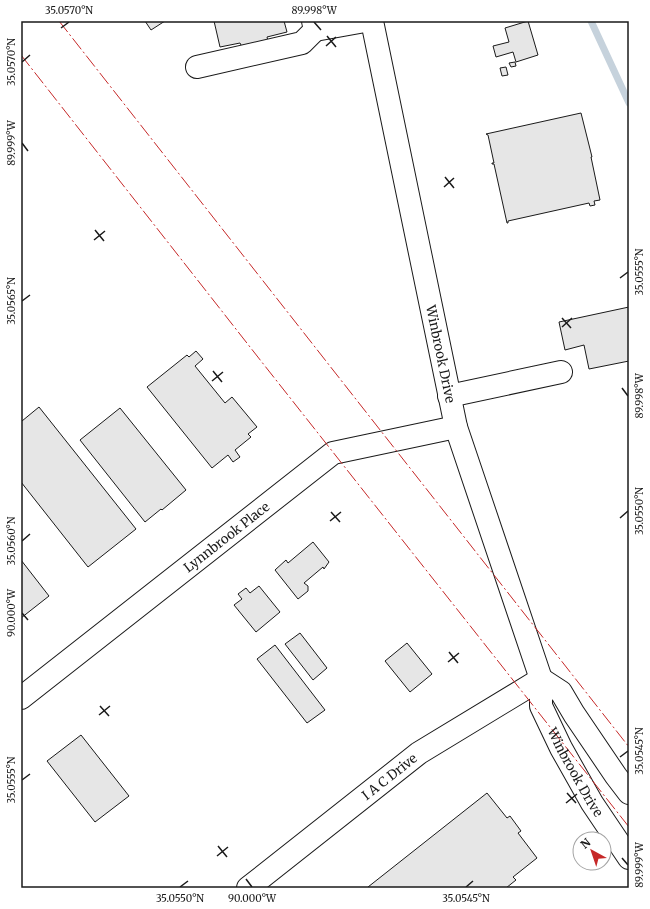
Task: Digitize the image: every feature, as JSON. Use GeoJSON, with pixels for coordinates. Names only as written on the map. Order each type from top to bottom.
{"type":"FeatureCollection","features":[{"type":"Feature","properties":{"kind":"street"},"geometry":{"type":"LineString","coordinates":[[197,67],[302,43],[314,26],[365,21]]}},
{"type":"Feature","properties":{"kind":"street","name":"Winbrook Drive"},"geometry":{"type":"LineString","coordinates":[[372,21],[456,427],[541,679],[541,706],[561,748],[592,803],[629,858]]}},
{"type":"Feature","properties":{"kind":"street"},"geometry":{"type":"LineString","coordinates":[[449,396],[561,372]]}},
{"type":"Feature","properties":{"kind":"street","name":"Lynnbrook Place"},"geometry":{"type":"LineString","coordinates":[[21,698],[333,453],[456,427]]}},
{"type":"Feature","properties":{"kind":"street","name":"Winbrook Drive"},"geometry":{"type":"LineString","coordinates":[[541,679],[561,692],[574,714],[629,794]]}},
{"type":"Feature","properties":{"kind":"street","name":"I A C Drive"},"geometry":{"type":"LineString","coordinates":[[248,888],[419,753],[541,679]]}},
{"type":"Feature","properties":{"kind":"building"},"geometry":{"type":"Polygon","coordinates":[[[145,21],[165,21],[151,30],[145,21]]]}},
{"type":"Feature","properties":{"kind":"building"},"geometry":{"type":"Polygon","coordinates":[[[214,21],[284,21],[287,32],[267,37],[268,41],[242,47],[240,43],[220,47],[214,21]]]}},
{"type":"Feature","properties":{"kind":"building"},"geometry":{"type":"Polygon","coordinates":[[[528,21],[538,55],[516,62],[513,52],[496,57],[493,46],[509,42],[505,28],[528,21]]]}},
{"type":"Feature","properties":{"kind":"building"},"geometry":{"type":"Polygon","coordinates":[[[515,62],[516,66],[511,67],[509,63],[515,62]]]}},
{"type":"Feature","properties":{"kind":"building"},"geometry":{"type":"Polygon","coordinates":[[[506,67],[508,75],[502,76],[500,68],[506,67]]]}},
{"type":"Feature","properties":{"kind":"building"},"geometry":{"type":"Polygon","coordinates":[[[581,113],[592,157],[600,200],[594,201],[595,205],[590,206],[589,203],[508,221],[507,223],[494,164],[492,164],[494,163],[488,135],[486,134],[581,113]]]}},
{"type":"Feature","properties":{"kind":"building"},"geometry":{"type":"Polygon","coordinates":[[[629,307],[629,361],[589,369],[584,345],[565,350],[559,322],[629,307]]]}},
{"type":"Feature","properties":{"kind":"building"},"geometry":{"type":"Polygon","coordinates":[[[196,351],[203,359],[195,366],[225,403],[232,397],[257,427],[248,434],[251,437],[235,450],[240,457],[233,462],[228,455],[212,468],[147,387],[187,355],[189,357],[196,351]]]}},
{"type":"Feature","properties":{"kind":"building"},"geometry":{"type":"Polygon","coordinates":[[[39,407],[136,529],[88,567],[21,482],[21,419],[22,421],[39,407]]]}},
{"type":"Feature","properties":{"kind":"building"},"geometry":{"type":"Polygon","coordinates":[[[120,408],[186,490],[145,522],[80,440],[120,408]]]}},
{"type":"Feature","properties":{"kind":"building"},"geometry":{"type":"Polygon","coordinates":[[[313,542],[329,562],[324,569],[323,567],[304,583],[308,586],[308,591],[298,599],[275,570],[286,560],[288,563],[313,542]]]}},
{"type":"Feature","properties":{"kind":"building"},"geometry":{"type":"Polygon","coordinates":[[[21,560],[49,596],[21,618],[21,560]]]}},
{"type":"Feature","properties":{"kind":"building"},"geometry":{"type":"Polygon","coordinates":[[[259,586],[280,612],[256,632],[234,605],[242,599],[238,594],[246,588],[250,593],[259,586]]]}},
{"type":"Feature","properties":{"kind":"building"},"geometry":{"type":"Polygon","coordinates":[[[300,633],[327,668],[313,680],[285,644],[300,633]]]}},
{"type":"Feature","properties":{"kind":"building"},"geometry":{"type":"Polygon","coordinates":[[[407,643],[432,674],[410,692],[385,661],[407,643]]]}},
{"type":"Feature","properties":{"kind":"building"},"geometry":{"type":"Polygon","coordinates":[[[275,645],[325,710],[307,723],[257,659],[275,645]]]}},
{"type":"Feature","properties":{"kind":"building"},"geometry":{"type":"Polygon","coordinates":[[[81,735],[129,796],[95,822],[47,761],[81,735]]]}},
{"type":"Feature","properties":{"kind":"building"},"geometry":{"type":"Polygon","coordinates":[[[487,793],[507,818],[510,816],[521,831],[518,833],[537,858],[513,877],[516,880],[506,888],[368,887],[487,793]]]}},
{"type":"Feature","properties":{"kind":"waterway"},"geometry":{"type":"LineString","coordinates":[[591,21],[629,103]]}},
{"type":"Feature","properties":{"kind":"power"},"geometry":{"type":"LineString","coordinates":[[59,21],[629,747]]}},
{"type":"Feature","properties":{"kind":"power"},"geometry":{"type":"LineString","coordinates":[[21,55],[629,827]]}}]}
